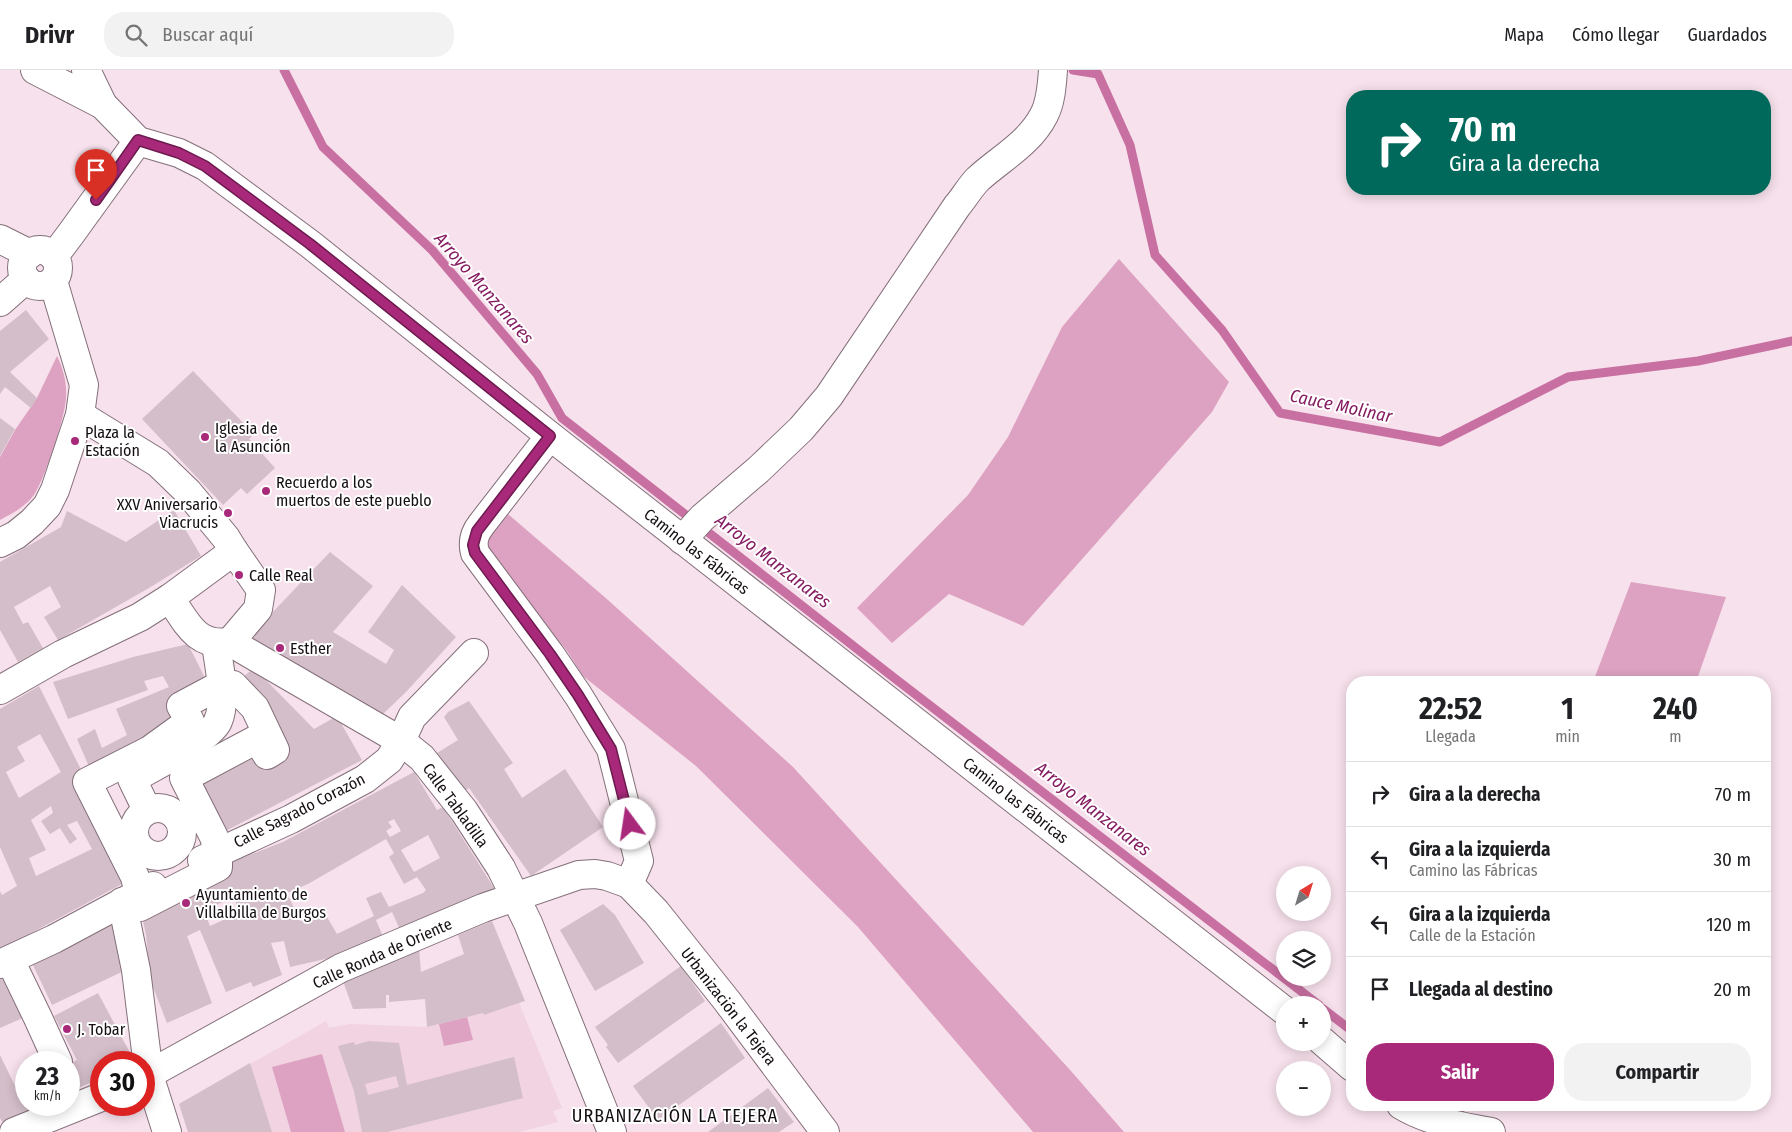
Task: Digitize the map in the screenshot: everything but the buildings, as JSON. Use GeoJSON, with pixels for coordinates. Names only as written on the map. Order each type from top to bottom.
{"type":"FeatureCollection","features":[{"type":"Feature","properties":{"kind":"street","name":"Camino las Fábricas"},"geometry":{"type":"LineString","coordinates":[[36,70],[103,105],[138,140],[179,153],[205,166],[310,244],[550,436],[691,530],[834,657],[1276,1004]]}},
{"type":"Feature","properties":{"kind":"street","name":"Camino las Fábricas"},"geometry":{"type":"LineString","coordinates":[[86,70],[103,105]]}},
{"type":"Feature","properties":{"kind":"street"},"geometry":{"type":"LineString","coordinates":[[691,530],[801,429],[829,396],[957,206],[978,180],[1028,138],[1038,126],[1045,114],[1052,77]]}},
{"type":"Feature","properties":{"kind":"street"},"geometry":{"type":"LineString","coordinates":[[0,302],[61,247],[138,140]]}},
{"type":"Feature","properties":{"kind":"street"},"geometry":{"type":"LineString","coordinates":[[0,239],[40,267],[78,360],[84,385],[80,415],[55,490],[47,506],[21,530],[0,543]]}},
{"type":"Feature","properties":{"kind":"street"},"geometry":{"type":"LineString","coordinates":[[80,415],[158,463],[188,492],[230,544],[261,590],[258,609],[223,643],[222,704],[218,722],[210,732],[132,779],[108,784],[90,780]]}},
{"type":"Feature","properties":{"kind":"street"},"geometry":{"type":"LineString","coordinates":[[550,436],[477,531],[473,545],[475,553],[540,639],[578,695],[611,749],[639,861],[628,884]]}},
{"type":"Feature","properties":{"kind":"street"},"geometry":{"type":"LineString","coordinates":[[3,681],[140,617],[170,598],[230,544]]}},
{"type":"Feature","properties":{"kind":"street"},"geometry":{"type":"LineString","coordinates":[[170,598],[200,638],[223,643]]}},
{"type":"Feature","properties":{"kind":"street","name":"Calle Tabladilla"},"geometry":{"type":"LineString","coordinates":[[223,643],[254,656],[401,741],[422,758],[464,811],[501,868],[516,897],[612,1132]]}},
{"type":"Feature","properties":{"kind":"street","name":"Calle Sagrado Corazón"},"geometry":{"type":"LineString","coordinates":[[131,898],[174,862],[218,851],[291,818],[365,779],[388,760],[401,741],[412,717],[474,653]]}},
{"type":"Feature","properties":{"kind":"street"},"geometry":{"type":"LineString","coordinates":[[131,898],[140,907],[218,867],[218,851],[214,837],[184,778],[257,739],[267,755],[275,750],[255,708],[233,685],[211,690],[181,706],[190,720],[155,747],[87,782],[135,877],[131,898],[144,1051]]}},
{"type":"Feature","properties":{"kind":"street"},"geometry":{"type":"LineString","coordinates":[[132,779],[147,810],[155,808],[171,812],[181,825],[182,832],[174,862]]}},
{"type":"Feature","properties":{"kind":"street","name":"Calle Ronda de Oriente"},"geometry":{"type":"LineString","coordinates":[[155,1071],[323,977],[483,908],[579,875],[595,874],[606,876],[628,884]]}},
{"type":"Feature","properties":{"kind":"street","name":"Urbanización la Tejera"},"geometry":{"type":"LineString","coordinates":[[628,884],[656,912],[727,1001],[825,1132]]}},
{"type":"Feature","properties":{"kind":"street"},"geometry":{"type":"LineString","coordinates":[[53,1051],[38,1018],[5,962],[54,939],[131,898]]}},
{"type":"Feature","properties":{"kind":"street"},"geometry":{"type":"LineString","coordinates":[[1331,1048],[1346,1062]]}},
{"type":"Feature","properties":{"kind":"street"},"geometry":{"type":"LineString","coordinates":[[155,1100],[167,1132]]}},
{"type":"Feature","properties":{"kind":"street"},"geometry":{"type":"LineString","coordinates":[[14,1132],[90,1101]]}},
{"type":"Feature","properties":{"kind":"street"},"geometry":{"type":"LineString","coordinates":[[1410,1111],[1444,1124],[1491,1132]]}},
{"type":"Feature","properties":{"kind":"shaded area"},"geometry":{"type":"Polygon","coordinates":[[[1119,259],[1229,382],[1212,412],[1023,626],[949,594],[892,643],[857,608],[968,495],[1008,437],[1062,327],[1119,259]]]}},
{"type":"Feature","properties":{"kind":"shaded area"},"geometry":{"type":"Polygon","coordinates":[[[57,356],[64,376],[66,397],[59,432],[49,463],[34,495],[27,503],[0,520],[0,457],[15,430],[37,398],[57,356]]]}},
{"type":"Feature","properties":{"kind":"shaded area"},"geometry":{"type":"Polygon","coordinates":[[[501,508],[608,600],[793,767],[1071,1071],[1124,1132],[1033,1132],[858,927],[696,766],[583,676],[567,651],[489,552],[485,534],[501,508]]]}},
{"type":"Feature","properties":{"kind":"shaded area"},"geometry":{"type":"Polygon","coordinates":[[[1631,582],[1726,597],[1698,676],[1595,676],[1631,582]]]}},
{"type":"Feature","properties":{"kind":"shaded area"},"geometry":{"type":"Polygon","coordinates":[[[519,1003],[562,1108],[553,1111],[558,1122],[519,1132],[188,1132],[179,1104],[326,1021],[329,1028],[350,1024],[427,1027],[483,1013],[484,1015],[519,1003]]]}},
{"type":"Feature","properties":{"kind":"shaded area"},"geometry":{"type":"Polygon","coordinates":[[[467,1017],[473,1040],[444,1046],[439,1024],[467,1017]]]}},
{"type":"Feature","properties":{"kind":"shaded area"},"geometry":{"type":"Polygon","coordinates":[[[322,1054],[345,1132],[291,1132],[272,1067],[322,1054]]]}},
{"type":"Feature","properties":{"kind":"waterway","name":"Arroyo Manzanares"},"geometry":{"type":"LineString","coordinates":[[284,70],[323,147],[432,250],[537,374],[562,418],[893,677],[1307,996]]}},
{"type":"Feature","properties":{"kind":"waterway","name":"Cauce Molinar"},"geometry":{"type":"LineString","coordinates":[[1073,70],[1098,74],[1130,145],[1155,255],[1222,330],[1280,413],[1440,442],[1568,377],[1698,361],[1792,341]]}},
{"type":"Feature","properties":{"kind":"waterway","name":"Arroyo Manzanares"},"geometry":{"type":"LineString","coordinates":[[1331,1015],[1346,1026]]}},
{"type":"Feature","properties":{"kind":"waterway","name":"Arroyo Manzanares"},"geometry":{"type":"LineString","coordinates":[[1456,1111],[1464,1117]]}},
{"type":"Feature","properties":{"kind":"place","name":"Iglesia de la Asunción"},"geometry":{"type":"Point","coordinates":[205,437]}},
{"type":"Feature","properties":{"kind":"place","name":"Plaza la Estación"},"geometry":{"type":"Point","coordinates":[75,441]}},
{"type":"Feature","properties":{"kind":"place","name":"Recuerdo a los muertos de este pueblo"},"geometry":{"type":"Point","coordinates":[266,491]}},
{"type":"Feature","properties":{"kind":"place","name":"XXV Aniversario Viacrucis"},"geometry":{"type":"Point","coordinates":[228,513]}},
{"type":"Feature","properties":{"kind":"place","name":"Calle Real"},"geometry":{"type":"Point","coordinates":[239,575]}},
{"type":"Feature","properties":{"kind":"place","name":"Esther"},"geometry":{"type":"Point","coordinates":[280,648]}},
{"type":"Feature","properties":{"kind":"place","name":"Ayuntamiento de Villalbilla de Burgos"},"geometry":{"type":"Point","coordinates":[186,903]}},
{"type":"Feature","properties":{"kind":"place","name":"J. Tobar"},"geometry":{"type":"Point","coordinates":[67,1029]}},
{"type":"Feature","properties":{"kind":"district","name":"URBANIZACIÓN LA TEJERA"},"geometry":{"type":"Point","coordinates":[675,1116]}},
{"type":"Feature","properties":{"kind":"route"},"geometry":{"type":"LineString","coordinates":[[96,200],[138,140],[192,159],[205,166],[310,244],[550,436],[481,525],[474,538],[473,545],[475,553],[540,639],[587,708],[611,749],[630,824]]}}]}
